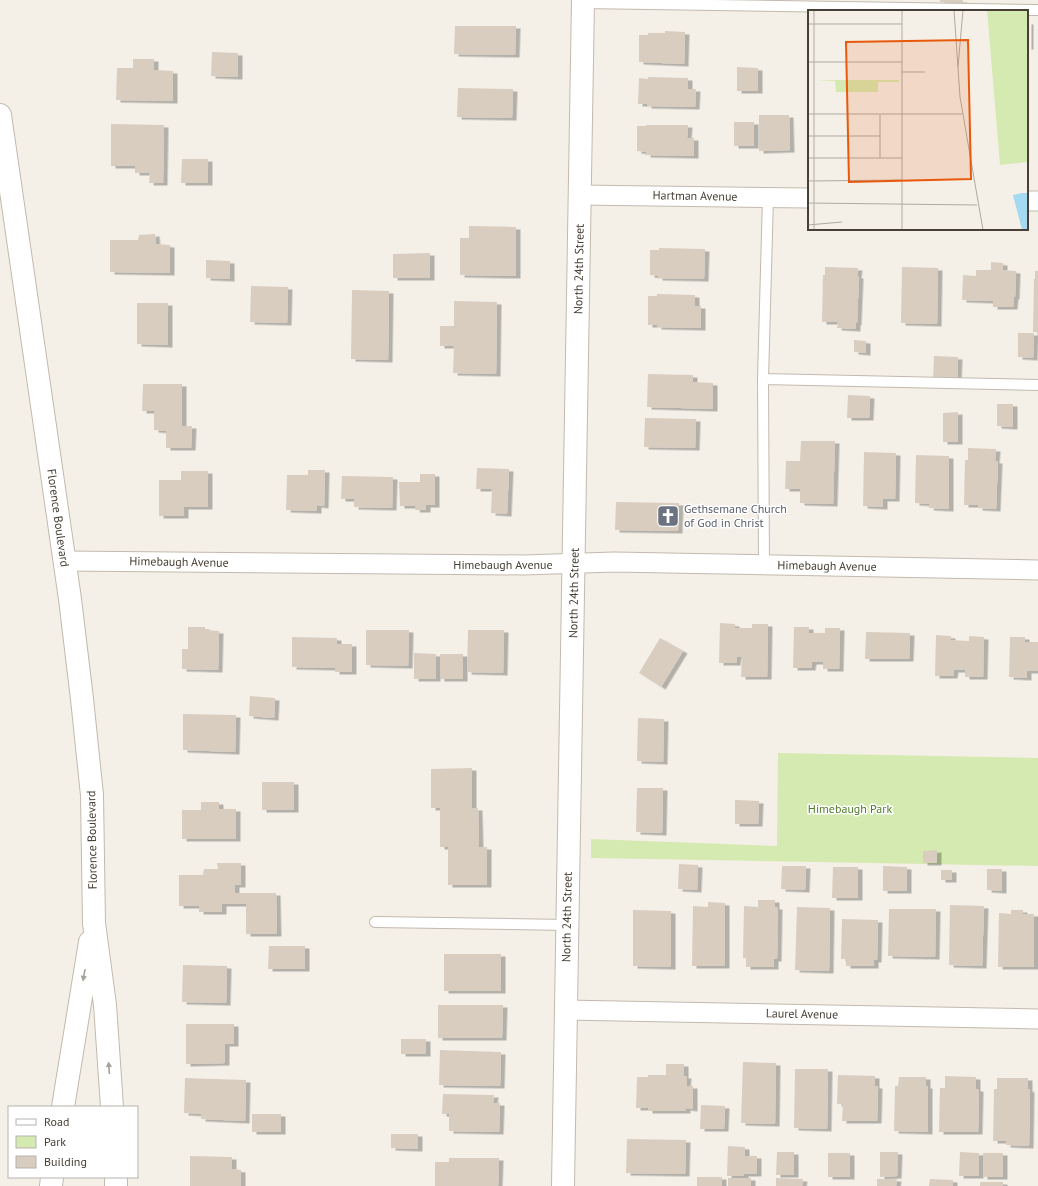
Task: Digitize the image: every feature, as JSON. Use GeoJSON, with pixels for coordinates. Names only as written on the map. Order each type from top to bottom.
{"type":"FeatureCollection","features":[{"type":"Feature","properties":{"kind":"street","name":"North 24th Street"},"geometry":{"type":"LineString","coordinates":[[562,1186],[583,1]]}},
{"type":"Feature","properties":{"kind":"street","name":"Florence Boulevard"},"geometry":{"type":"LineString","coordinates":[[0,115],[76,650],[91,784],[94,923],[105,1005],[112,1106]]}},
{"type":"Feature","properties":{"kind":"street","name":"Hartman Avenue"},"geometry":{"type":"LineString","coordinates":[[580,194],[808,198]]}},
{"type":"Feature","properties":{"kind":"street","name":"Himebaugh Avenue"},"geometry":{"type":"LineString","coordinates":[[64,561],[524,566],[614,562],[1038,570]]}},
{"type":"Feature","properties":{"kind":"street","name":"Florence Boulevard"},"geometry":{"type":"LineString","coordinates":[[62,1106],[94,923]]}},
{"type":"Feature","properties":{"kind":"street","name":"Laurel Avenue"},"geometry":{"type":"LineString","coordinates":[[565,1010],[1038,1018]]}},
{"type":"Feature","properties":{"kind":"lane"},"geometry":{"type":"LineString","coordinates":[[583,1],[1038,10]]}},
{"type":"Feature","properties":{"kind":"lane"},"geometry":{"type":"LineString","coordinates":[[764,565],[763,379],[768,197]]}},
{"type":"Feature","properties":{"kind":"lane"},"geometry":{"type":"LineString","coordinates":[[763,379],[1038,385]]}},
{"type":"Feature","properties":{"kind":"lane"},"geometry":{"type":"LineString","coordinates":[[375,922],[567,925]]}},
{"type":"Feature","properties":{"kind":"green space","name":"Himebaugh Park"},"geometry":{"type":"Polygon","coordinates":[[[778,753],[1038,758],[1038,866],[591,858],[591,839],[777,846],[778,753]]]}},
{"type":"Feature","properties":{"kind":"building"},"geometry":{"type":"Polygon","coordinates":[[[940,0],[963,0],[963,2],[940,2],[940,0]]]}},
{"type":"Feature","properties":{"kind":"building"},"geometry":{"type":"Polygon","coordinates":[[[1028,22],[1029,22],[1028,47],[1028,22]]]}},
{"type":"Feature","properties":{"kind":"building"},"geometry":{"type":"Polygon","coordinates":[[[455,26],[516,26],[515,55],[454,54],[455,26]]]}},
{"type":"Feature","properties":{"kind":"building"},"geometry":{"type":"Polygon","coordinates":[[[665,31],[685,32],[684,64],[639,62],[639,35],[648,35],[648,33],[665,33],[665,31]]]}},
{"type":"Feature","properties":{"kind":"building"},"geometry":{"type":"Polygon","coordinates":[[[212,52],[238,53],[238,77],[211,76],[212,52]]]}},
{"type":"Feature","properties":{"kind":"building"},"geometry":{"type":"Polygon","coordinates":[[[133,59],[154,59],[154,70],[173,71],[173,101],[116,100],[117,68],[133,68],[133,59]]]}},
{"type":"Feature","properties":{"kind":"building"},"geometry":{"type":"Polygon","coordinates":[[[737,67],[758,68],[758,91],[737,91],[737,67]]]}},
{"type":"Feature","properties":{"kind":"building"},"geometry":{"type":"Polygon","coordinates":[[[648,77],[688,78],[688,89],[696,89],[695,107],[647,106],[647,104],[638,104],[639,78],[648,79],[648,77]]]}},
{"type":"Feature","properties":{"kind":"building"},"geometry":{"type":"Polygon","coordinates":[[[458,88],[513,89],[512,118],[457,117],[458,88]]]}},
{"type":"Feature","properties":{"kind":"building"},"geometry":{"type":"Polygon","coordinates":[[[759,115],[789,115],[790,150],[759,151],[759,115]]]}},
{"type":"Feature","properties":{"kind":"building"},"geometry":{"type":"Polygon","coordinates":[[[734,122],[754,122],[754,146],[734,146],[734,122]]]}},
{"type":"Feature","properties":{"kind":"building"},"geometry":{"type":"Polygon","coordinates":[[[111,124],[164,125],[163,183],[149,183],[150,173],[135,173],[135,166],[111,166],[111,124]]]}},
{"type":"Feature","properties":{"kind":"building"},"geometry":{"type":"Polygon","coordinates":[[[688,125],[687,138],[694,138],[694,156],[646,155],[646,152],[637,151],[637,126],[688,125]]]}},
{"type":"Feature","properties":{"kind":"building"},"geometry":{"type":"Polygon","coordinates":[[[182,159],[208,159],[208,183],[181,183],[182,159]]]}},
{"type":"Feature","properties":{"kind":"building"},"geometry":{"type":"Polygon","coordinates":[[[469,226],[516,227],[516,276],[460,275],[460,238],[469,238],[469,226]]]}},
{"type":"Feature","properties":{"kind":"building"},"geometry":{"type":"Polygon","coordinates":[[[155,234],[156,244],[170,245],[170,273],[110,272],[110,240],[138,240],[139,235],[155,234]]]}},
{"type":"Feature","properties":{"kind":"building"},"geometry":{"type":"Polygon","coordinates":[[[659,248],[705,249],[704,279],[658,278],[658,276],[650,275],[650,250],[659,250],[659,248]]]}},
{"type":"Feature","properties":{"kind":"building"},"geometry":{"type":"Polygon","coordinates":[[[430,253],[430,278],[393,278],[393,254],[430,253]]]}},
{"type":"Feature","properties":{"kind":"building"},"geometry":{"type":"Polygon","coordinates":[[[206,260],[230,261],[230,279],[206,278],[206,260]]]}},
{"type":"Feature","properties":{"kind":"building"},"geometry":{"type":"Polygon","coordinates":[[[991,262],[1003,263],[1003,270],[1016,271],[1013,307],[993,307],[993,301],[962,300],[963,275],[976,276],[976,270],[991,270],[991,262]]]}},
{"type":"Feature","properties":{"kind":"building"},"geometry":{"type":"Polygon","coordinates":[[[825,267],[858,268],[857,276],[859,276],[856,329],[837,328],[838,322],[822,322],[823,275],[825,275],[825,267]]]}},
{"type":"Feature","properties":{"kind":"building"},"geometry":{"type":"Polygon","coordinates":[[[902,267],[938,268],[937,324],[901,323],[902,267]]]}},
{"type":"Feature","properties":{"kind":"building"},"geometry":{"type":"Polygon","coordinates":[[[1035,271],[1038,271],[1038,332],[1033,332],[1035,271]]]}},
{"type":"Feature","properties":{"kind":"building"},"geometry":{"type":"Polygon","coordinates":[[[251,286],[288,287],[287,323],[250,322],[251,286]]]}},
{"type":"Feature","properties":{"kind":"building"},"geometry":{"type":"Polygon","coordinates":[[[352,290],[389,291],[388,360],[351,359],[352,290]]]}},
{"type":"Feature","properties":{"kind":"building"},"geometry":{"type":"Polygon","coordinates":[[[657,294],[695,295],[695,306],[701,306],[701,328],[657,327],[657,325],[648,325],[648,296],[657,296],[657,294]]]}},
{"type":"Feature","properties":{"kind":"building"},"geometry":{"type":"Polygon","coordinates":[[[454,301],[497,302],[496,374],[453,373],[454,346],[440,346],[440,326],[454,326],[454,301]]]}},
{"type":"Feature","properties":{"kind":"building"},"geometry":{"type":"Polygon","coordinates":[[[137,303],[168,303],[168,345],[137,344],[137,303]]]}},
{"type":"Feature","properties":{"kind":"building"},"geometry":{"type":"Polygon","coordinates":[[[1018,333],[1034,333],[1033,358],[1018,357],[1018,333]]]}},
{"type":"Feature","properties":{"kind":"building"},"geometry":{"type":"Polygon","coordinates":[[[854,340],[866,341],[866,353],[854,352],[854,340]]]}},
{"type":"Feature","properties":{"kind":"building"},"geometry":{"type":"Polygon","coordinates":[[[934,356],[958,357],[957,381],[933,380],[934,356]]]}},
{"type":"Feature","properties":{"kind":"building"},"geometry":{"type":"Polygon","coordinates":[[[648,374],[693,375],[693,382],[713,383],[713,409],[647,407],[648,374]]]}},
{"type":"Feature","properties":{"kind":"building"},"geometry":{"type":"Polygon","coordinates":[[[143,384],[182,384],[182,426],[192,426],[191,448],[166,448],[166,431],[154,430],[154,411],[142,411],[143,384]]]}},
{"type":"Feature","properties":{"kind":"building"},"geometry":{"type":"Polygon","coordinates":[[[848,395],[870,396],[869,418],[847,418],[848,395]]]}},
{"type":"Feature","properties":{"kind":"building"},"geometry":{"type":"Polygon","coordinates":[[[997,404],[1013,404],[1013,427],[997,426],[997,404]]]}},
{"type":"Feature","properties":{"kind":"building"},"geometry":{"type":"Polygon","coordinates":[[[958,412],[958,442],[943,442],[943,413],[958,412]]]}},
{"type":"Feature","properties":{"kind":"building"},"geometry":{"type":"Polygon","coordinates":[[[645,418],[696,419],[695,448],[644,447],[645,418]]]}},
{"type":"Feature","properties":{"kind":"building"},"geometry":{"type":"Polygon","coordinates":[[[801,441],[835,441],[833,504],[800,503],[800,489],[785,489],[786,461],[800,461],[801,441]]]}},
{"type":"Feature","properties":{"kind":"building"},"geometry":{"type":"Polygon","coordinates":[[[968,448],[996,449],[995,461],[998,461],[996,509],[978,508],[978,505],[964,505],[965,460],[968,460],[968,448]]]}},
{"type":"Feature","properties":{"kind":"building"},"geometry":{"type":"Polygon","coordinates":[[[864,452],[896,453],[895,499],[883,499],[883,507],[863,506],[864,452]]]}},
{"type":"Feature","properties":{"kind":"building"},"geometry":{"type":"Polygon","coordinates":[[[916,455],[949,456],[949,509],[929,508],[930,504],[915,503],[916,455]]]}},
{"type":"Feature","properties":{"kind":"building"},"geometry":{"type":"Polygon","coordinates":[[[477,468],[509,469],[507,514],[491,513],[492,489],[476,489],[477,468]]]}},
{"type":"Feature","properties":{"kind":"building"},"geometry":{"type":"Polygon","coordinates":[[[308,470],[325,470],[324,506],[317,505],[317,511],[286,510],[287,475],[308,475],[308,470]]]}},
{"type":"Feature","properties":{"kind":"building"},"geometry":{"type":"Polygon","coordinates":[[[181,471],[208,471],[208,507],[184,507],[184,516],[159,516],[159,480],[181,480],[181,471]]]}},
{"type":"Feature","properties":{"kind":"building"},"geometry":{"type":"Polygon","coordinates":[[[420,474],[435,474],[435,505],[426,505],[426,510],[415,510],[416,506],[400,506],[399,482],[420,482],[420,474]]]}},
{"type":"Feature","properties":{"kind":"building"},"geometry":{"type":"Polygon","coordinates":[[[342,476],[393,477],[392,508],[354,507],[354,499],[341,499],[342,476]]]}},
{"type":"Feature","properties":{"kind":"building"},"geometry":{"type":"Polygon","coordinates":[[[616,502],[679,503],[678,531],[615,530],[616,502]]]}},
{"type":"Feature","properties":{"kind":"building"},"geometry":{"type":"Polygon","coordinates":[[[720,623],[735,624],[735,628],[752,628],[752,624],[768,624],[767,677],[741,677],[742,657],[737,657],[736,663],[719,663],[720,623]]]}},
{"type":"Feature","properties":{"kind":"building"},"geometry":{"type":"Polygon","coordinates":[[[188,627],[205,627],[205,630],[219,631],[218,670],[182,669],[182,649],[188,649],[188,627]]]}},
{"type":"Feature","properties":{"kind":"building"},"geometry":{"type":"Polygon","coordinates":[[[794,627],[809,627],[809,633],[825,633],[825,628],[840,628],[839,669],[823,669],[823,662],[812,662],[811,668],[793,668],[794,627]]]}},
{"type":"Feature","properties":{"kind":"building"},"geometry":{"type":"Polygon","coordinates":[[[366,630],[409,630],[408,666],[366,665],[366,630]]]}},
{"type":"Feature","properties":{"kind":"building"},"geometry":{"type":"Polygon","coordinates":[[[468,630],[504,630],[503,673],[467,672],[468,630]]]}},
{"type":"Feature","properties":{"kind":"building"},"geometry":{"type":"Polygon","coordinates":[[[866,632],[910,633],[909,659],[865,659],[866,632]]]}},
{"type":"Feature","properties":{"kind":"building"},"geometry":{"type":"Polygon","coordinates":[[[936,635],[951,636],[951,640],[969,641],[969,636],[984,637],[983,677],[965,677],[965,670],[954,670],[953,676],[935,676],[936,635]]]}},
{"type":"Feature","properties":{"kind":"building"},"geometry":{"type":"Polygon","coordinates":[[[292,637],[337,638],[337,644],[352,644],[352,672],[335,672],[335,668],[292,667],[292,637]]]}},
{"type":"Feature","properties":{"kind":"building"},"geometry":{"type":"Polygon","coordinates":[[[1010,637],[1025,637],[1025,642],[1038,642],[1038,671],[1027,671],[1027,678],[1009,677],[1010,637]]]}},
{"type":"Feature","properties":{"kind":"building"},"geometry":{"type":"Polygon","coordinates":[[[660,638],[683,651],[661,687],[639,673],[660,638]]]}},
{"type":"Feature","properties":{"kind":"building"},"geometry":{"type":"Polygon","coordinates":[[[414,653],[436,654],[436,679],[414,679],[414,653]]]}},
{"type":"Feature","properties":{"kind":"building"},"geometry":{"type":"Polygon","coordinates":[[[440,654],[463,654],[463,679],[440,679],[440,654]]]}},
{"type":"Feature","properties":{"kind":"building"},"geometry":{"type":"Polygon","coordinates":[[[250,696],[275,698],[274,718],[249,716],[250,696]]]}},
{"type":"Feature","properties":{"kind":"building"},"geometry":{"type":"Polygon","coordinates":[[[183,714],[236,715],[235,752],[183,750],[183,714]]]}},
{"type":"Feature","properties":{"kind":"building"},"geometry":{"type":"Polygon","coordinates":[[[638,718],[664,719],[663,762],[637,761],[638,718]]]}},
{"type":"Feature","properties":{"kind":"building"},"geometry":{"type":"Polygon","coordinates":[[[472,768],[472,808],[478,808],[479,847],[487,847],[487,885],[448,885],[448,847],[440,847],[440,808],[431,808],[431,769],[472,768]]]}},
{"type":"Feature","properties":{"kind":"building"},"geometry":{"type":"Polygon","coordinates":[[[262,782],[294,782],[294,810],[262,810],[262,782]]]}},
{"type":"Feature","properties":{"kind":"building"},"geometry":{"type":"Polygon","coordinates":[[[637,788],[663,788],[662,833],[636,832],[637,788]]]}},
{"type":"Feature","properties":{"kind":"building"},"geometry":{"type":"Polygon","coordinates":[[[735,800],[759,801],[758,824],[735,824],[735,800]]]}},
{"type":"Feature","properties":{"kind":"building"},"geometry":{"type":"Polygon","coordinates":[[[201,802],[219,802],[219,809],[236,809],[236,839],[182,839],[182,810],[201,810],[201,802]]]}},
{"type":"Feature","properties":{"kind":"building"},"geometry":{"type":"Polygon","coordinates":[[[937,850],[937,863],[923,863],[923,851],[937,850]]]}},
{"type":"Feature","properties":{"kind":"building"},"geometry":{"type":"Polygon","coordinates":[[[217,863],[241,863],[241,885],[235,885],[235,893],[276,893],[277,934],[246,934],[246,904],[222,904],[222,912],[199,912],[199,906],[179,906],[179,875],[203,875],[204,869],[218,869],[217,863]]]}},
{"type":"Feature","properties":{"kind":"building"},"geometry":{"type":"Polygon","coordinates":[[[679,864],[698,865],[697,890],[678,889],[679,864]]]}},
{"type":"Feature","properties":{"kind":"building"},"geometry":{"type":"Polygon","coordinates":[[[782,866],[806,866],[805,890],[781,889],[782,866]]]}},
{"type":"Feature","properties":{"kind":"building"},"geometry":{"type":"Polygon","coordinates":[[[883,866],[907,867],[907,891],[883,891],[883,866]]]}},
{"type":"Feature","properties":{"kind":"building"},"geometry":{"type":"Polygon","coordinates":[[[833,867],[858,867],[858,898],[832,898],[833,867]]]}},
{"type":"Feature","properties":{"kind":"building"},"geometry":{"type":"Polygon","coordinates":[[[987,869],[1002,869],[1002,891],[987,890],[987,869]]]}},
{"type":"Feature","properties":{"kind":"building"},"geometry":{"type":"Polygon","coordinates":[[[941,870],[952,870],[952,880],[941,880],[941,870]]]}},
{"type":"Feature","properties":{"kind":"building"},"geometry":{"type":"Polygon","coordinates":[[[758,900],[775,900],[775,907],[778,907],[777,959],[774,959],[774,967],[746,967],[746,958],[743,958],[744,906],[758,907],[758,900]]]}},
{"type":"Feature","properties":{"kind":"building"},"geometry":{"type":"Polygon","coordinates":[[[708,902],[725,903],[725,966],[692,966],[693,906],[708,907],[708,902]]]}},
{"type":"Feature","properties":{"kind":"building"},"geometry":{"type":"Polygon","coordinates":[[[950,905],[984,906],[982,966],[949,965],[950,905]]]}},
{"type":"Feature","properties":{"kind":"building"},"geometry":{"type":"Polygon","coordinates":[[[797,907],[830,908],[829,971],[795,970],[797,907]]]}},
{"type":"Feature","properties":{"kind":"building"},"geometry":{"type":"Polygon","coordinates":[[[889,909],[936,909],[935,957],[888,956],[889,909]]]}},
{"type":"Feature","properties":{"kind":"building"},"geometry":{"type":"Polygon","coordinates":[[[633,910],[671,911],[671,967],[633,966],[633,910]]]}},
{"type":"Feature","properties":{"kind":"building"},"geometry":{"type":"Polygon","coordinates":[[[1011,910],[1023,910],[1023,914],[1034,914],[1034,967],[998,967],[999,913],[1011,914],[1011,910]]]}},
{"type":"Feature","properties":{"kind":"building"},"geometry":{"type":"Polygon","coordinates":[[[842,919],[878,920],[877,960],[874,960],[874,966],[846,966],[846,959],[841,959],[842,919]]]}},
{"type":"Feature","properties":{"kind":"building"},"geometry":{"type":"Polygon","coordinates":[[[269,946],[305,946],[305,969],[268,969],[269,946]]]}},
{"type":"Feature","properties":{"kind":"building"},"geometry":{"type":"Polygon","coordinates":[[[444,954],[501,954],[501,991],[444,991],[444,954]]]}},
{"type":"Feature","properties":{"kind":"building"},"geometry":{"type":"Polygon","coordinates":[[[183,965],[227,966],[226,1003],[182,1002],[183,965]]]}},
{"type":"Feature","properties":{"kind":"building"},"geometry":{"type":"Polygon","coordinates":[[[438,1005],[503,1005],[502,1038],[438,1038],[438,1005]]]}},
{"type":"Feature","properties":{"kind":"building"},"geometry":{"type":"Polygon","coordinates":[[[186,1024],[234,1024],[234,1044],[225,1044],[225,1063],[186,1064],[186,1024]]]}},
{"type":"Feature","properties":{"kind":"building"},"geometry":{"type":"Polygon","coordinates":[[[401,1039],[426,1039],[426,1054],[401,1054],[401,1039]]]}},
{"type":"Feature","properties":{"kind":"building"},"geometry":{"type":"Polygon","coordinates":[[[440,1050],[501,1052],[500,1086],[439,1085],[440,1050]]]}},
{"type":"Feature","properties":{"kind":"building"},"geometry":{"type":"Polygon","coordinates":[[[743,1062],[776,1063],[775,1124],[741,1123],[743,1062]]]}},
{"type":"Feature","properties":{"kind":"building"},"geometry":{"type":"Polygon","coordinates":[[[666,1064],[684,1064],[684,1076],[687,1076],[686,1086],[693,1086],[693,1109],[686,1108],[686,1111],[648,1111],[648,1108],[636,1108],[637,1077],[648,1077],[648,1075],[666,1075],[666,1064]]]}},
{"type":"Feature","properties":{"kind":"building"},"geometry":{"type":"Polygon","coordinates":[[[795,1069],[828,1069],[827,1129],[794,1128],[795,1069]]]}},
{"type":"Feature","properties":{"kind":"building"},"geometry":{"type":"Polygon","coordinates":[[[838,1075],[875,1076],[875,1086],[878,1086],[877,1121],[842,1121],[843,1104],[837,1104],[838,1075]]]}},
{"type":"Feature","properties":{"kind":"building"},"geometry":{"type":"Polygon","coordinates":[[[945,1076],[976,1077],[976,1089],[979,1089],[978,1132],[939,1132],[940,1088],[945,1088],[945,1076]]]}},
{"type":"Feature","properties":{"kind":"building"},"geometry":{"type":"Polygon","coordinates":[[[899,1077],[926,1077],[926,1086],[928,1086],[928,1132],[894,1131],[895,1086],[898,1086],[899,1077]]]}},
{"type":"Feature","properties":{"kind":"building"},"geometry":{"type":"Polygon","coordinates":[[[185,1078],[246,1080],[245,1121],[201,1119],[201,1114],[184,1113],[185,1078]]]}},
{"type":"Feature","properties":{"kind":"building"},"geometry":{"type":"Polygon","coordinates":[[[997,1078],[1028,1078],[1028,1089],[1030,1090],[1029,1146],[1006,1145],[1006,1141],[993,1141],[994,1089],[997,1089],[997,1078]]]}},
{"type":"Feature","properties":{"kind":"building"},"geometry":{"type":"Polygon","coordinates":[[[443,1094],[494,1095],[493,1103],[500,1103],[499,1132],[449,1131],[449,1114],[442,1114],[443,1094]]]}},
{"type":"Feature","properties":{"kind":"building"},"geometry":{"type":"Polygon","coordinates":[[[701,1105],[725,1106],[724,1129],[700,1129],[701,1105]]]}},
{"type":"Feature","properties":{"kind":"building"},"geometry":{"type":"Polygon","coordinates":[[[252,1114],[281,1114],[281,1132],[252,1132],[252,1114]]]}},
{"type":"Feature","properties":{"kind":"building"},"geometry":{"type":"Polygon","coordinates":[[[391,1134],[418,1134],[418,1149],[391,1148],[391,1134]]]}},
{"type":"Feature","properties":{"kind":"building"},"geometry":{"type":"Polygon","coordinates":[[[627,1139],[686,1140],[685,1174],[626,1173],[627,1139]]]}},
{"type":"Feature","properties":{"kind":"building"},"geometry":{"type":"Polygon","coordinates":[[[728,1146],[745,1147],[745,1156],[757,1156],[757,1174],[727,1176],[728,1146]]]}},
{"type":"Feature","properties":{"kind":"building"},"geometry":{"type":"Polygon","coordinates":[[[777,1152],[794,1152],[794,1175],[776,1175],[777,1152]]]}},
{"type":"Feature","properties":{"kind":"building"},"geometry":{"type":"Polygon","coordinates":[[[880,1152],[898,1152],[897,1176],[880,1177],[880,1152]]]}},
{"type":"Feature","properties":{"kind":"building"},"geometry":{"type":"Polygon","coordinates":[[[960,1152],[979,1153],[979,1176],[959,1176],[960,1152]]]}},
{"type":"Feature","properties":{"kind":"building"},"geometry":{"type":"Polygon","coordinates":[[[828,1153],[850,1153],[850,1177],[828,1177],[828,1153]]]}},
{"type":"Feature","properties":{"kind":"building"},"geometry":{"type":"Polygon","coordinates":[[[983,1153],[1003,1153],[1003,1177],[983,1177],[983,1153]]]}},
{"type":"Feature","properties":{"kind":"building"},"geometry":{"type":"Polygon","coordinates":[[[190,1156],[232,1157],[232,1169],[241,1170],[241,1186],[190,1186],[190,1156]]]}},
{"type":"Feature","properties":{"kind":"building"},"geometry":{"type":"Polygon","coordinates":[[[449,1158],[499,1158],[498,1186],[435,1186],[435,1162],[449,1162],[449,1158]]]}},
{"type":"Feature","properties":{"kind":"building"},"geometry":{"type":"Polygon","coordinates":[[[697,1177],[722,1177],[722,1186],[697,1186],[697,1177]]]}},
{"type":"Feature","properties":{"kind":"building"},"geometry":{"type":"Polygon","coordinates":[[[728,1178],[751,1178],[751,1186],[728,1186],[728,1178]]]}},
{"type":"Feature","properties":{"kind":"building"},"geometry":{"type":"Polygon","coordinates":[[[776,1178],[803,1179],[802,1186],[776,1186],[776,1178]]]}},
{"type":"Feature","properties":{"kind":"building"},"geometry":{"type":"Polygon","coordinates":[[[877,1179],[897,1179],[896,1186],[877,1186],[877,1179]]]}},
{"type":"Feature","properties":{"kind":"building"},"geometry":{"type":"Polygon","coordinates":[[[930,1179],[953,1180],[953,1186],[929,1186],[930,1179]]]}},
{"type":"Feature","properties":{"kind":"building"},"geometry":{"type":"Polygon","coordinates":[[[980,1182],[1003,1182],[1003,1186],[980,1186],[980,1182]]]}},
{"type":"Feature","properties":{"kind":"place","name":"Gethsemane Church of God in Christ"},"geometry":{"type":"Point","coordinates":[668,516]}}]}
